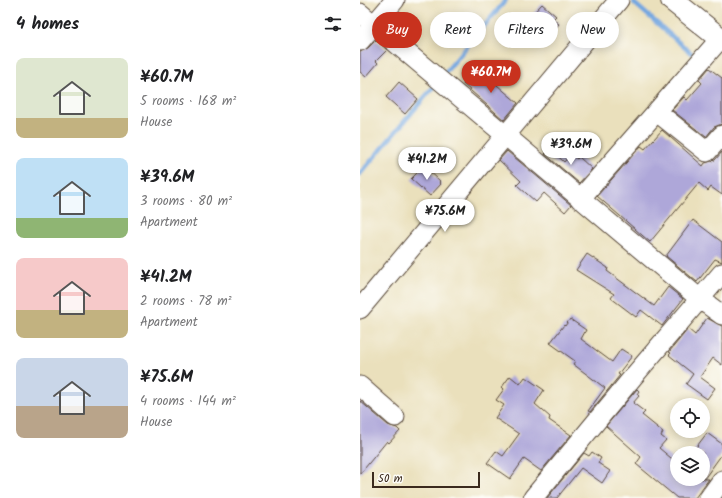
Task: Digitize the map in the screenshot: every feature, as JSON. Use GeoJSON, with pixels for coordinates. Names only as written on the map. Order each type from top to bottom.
{"type":"FeatureCollection","features":[{"type":"Feature","properties":{"kind":"main road"},"geometry":{"type":"LineString","coordinates":[[672,0],[721,39]]}},
{"type":"Feature","properties":{"kind":"street"},"geometry":{"type":"LineString","coordinates":[[360,41],[367,19],[395,0]]}},
{"type":"Feature","properties":{"kind":"street"},"geometry":{"type":"LineString","coordinates":[[360,309],[619,0]]}},
{"type":"Feature","properties":{"kind":"street"},"geometry":{"type":"LineString","coordinates":[[367,19],[580,199],[700,299],[722,315]]}},
{"type":"Feature","properties":{"kind":"street"},"geometry":{"type":"LineString","coordinates":[[580,199],[721,39]]}},
{"type":"Feature","properties":{"kind":"street"},"geometry":{"type":"LineString","coordinates":[[657,112],[707,152],[722,135]]}},
{"type":"Feature","properties":{"kind":"street"},"geometry":{"type":"LineString","coordinates":[[533,498],[633,377],[722,273]]}},
{"type":"Feature","properties":{"kind":"street"},"geometry":{"type":"LineString","coordinates":[[360,386],[395,417]]}},
{"type":"Feature","properties":{"kind":"street"},"geometry":{"type":"LineString","coordinates":[[709,498],[722,480]]}},
{"type":"Feature","properties":{"kind":"building"},"geometry":{"type":"Polygon","coordinates":[[[542,4],[551,12],[534,12],[542,4]]]}},
{"type":"Feature","properties":{"kind":"building"},"geometry":{"type":"Polygon","coordinates":[[[372,44],[372,48],[385,48],[387,50],[376,61],[378,63],[366,77],[360,72],[360,52],[372,44]]]}},
{"type":"Feature","properties":{"kind":"building"},"geometry":{"type":"Polygon","coordinates":[[[477,68],[518,103],[504,120],[463,84],[477,68]]]}},
{"type":"Feature","properties":{"kind":"building"},"geometry":{"type":"Polygon","coordinates":[[[709,68],[722,78],[722,124],[714,127],[706,137],[672,110],[684,97],[687,100],[702,83],[699,80],[709,68]]]}},
{"type":"Feature","properties":{"kind":"building"},"geometry":{"type":"Polygon","coordinates":[[[399,82],[418,99],[405,114],[386,97],[399,82]]]}},
{"type":"Feature","properties":{"kind":"building"},"geometry":{"type":"Polygon","coordinates":[[[662,130],[703,166],[705,163],[715,160],[722,152],[722,195],[711,187],[708,191],[699,183],[650,242],[597,196],[641,146],[645,149],[662,130]]]}},
{"type":"Feature","properties":{"kind":"building"},"geometry":{"type":"Polygon","coordinates":[[[550,149],[564,162],[571,154],[577,159],[579,157],[592,169],[579,183],[545,154],[550,149]]]}},
{"type":"Feature","properties":{"kind":"building"},"geometry":{"type":"Polygon","coordinates":[[[507,151],[571,205],[565,212],[544,193],[536,202],[517,185],[521,181],[499,160],[507,151]]]}},
{"type":"Feature","properties":{"kind":"building"},"geometry":{"type":"Polygon","coordinates":[[[424,166],[440,181],[439,182],[441,184],[430,196],[411,179],[424,166]]]}},
{"type":"Feature","properties":{"kind":"building"},"geometry":{"type":"Polygon","coordinates":[[[693,220],[722,242],[722,262],[715,259],[697,282],[666,256],[693,220]]]}},
{"type":"Feature","properties":{"kind":"building"},"geometry":{"type":"Polygon","coordinates":[[[587,254],[608,268],[607,271],[654,306],[668,287],[683,299],[662,326],[641,310],[636,317],[611,298],[614,294],[576,270],[587,254]]]}},
{"type":"Feature","properties":{"kind":"building"},"geometry":{"type":"Polygon","coordinates":[[[707,318],[722,326],[722,365],[713,358],[700,377],[715,388],[708,398],[686,384],[693,374],[669,355],[671,353],[669,352],[688,329],[695,335],[707,318]]]}},
{"type":"Feature","properties":{"kind":"building"},"geometry":{"type":"Polygon","coordinates":[[[570,319],[586,330],[581,339],[612,362],[621,349],[632,356],[618,374],[620,375],[590,412],[588,411],[605,388],[573,364],[575,361],[550,343],[570,319]]]}},
{"type":"Feature","properties":{"kind":"building"},"geometry":{"type":"Polygon","coordinates":[[[510,376],[520,384],[525,377],[544,390],[535,404],[550,417],[549,420],[571,435],[541,471],[524,459],[510,479],[487,463],[496,451],[503,456],[519,434],[495,418],[504,405],[496,400],[504,389],[502,387],[510,376]]]}},
{"type":"Feature","properties":{"kind":"building"},"geometry":{"type":"Polygon","coordinates":[[[637,389],[639,391],[637,394],[639,396],[633,403],[645,412],[642,415],[663,432],[661,436],[666,440],[659,448],[670,457],[670,486],[704,486],[695,498],[677,498],[636,464],[641,457],[606,426],[637,389]]]}},
{"type":"Feature","properties":{"kind":"building"},"geometry":{"type":"Polygon","coordinates":[[[360,401],[388,425],[397,428],[400,431],[389,443],[387,441],[360,474],[360,401]]]}},
{"type":"Feature","properties":{"kind":"building"},"geometry":{"type":"Polygon","coordinates":[[[710,435],[722,444],[722,454],[710,471],[710,446],[697,446],[703,438],[710,438],[710,435]]]}},
{"type":"Feature","properties":{"kind":"building"},"geometry":{"type":"Polygon","coordinates":[[[592,452],[601,458],[598,463],[610,471],[602,483],[581,468],[557,498],[547,498],[584,453],[589,456],[592,452]]]}},
{"type":"Feature","properties":{"kind":"waterway"},"geometry":{"type":"LineString","coordinates":[[443,75],[506,0]]}},
{"type":"Feature","properties":{"kind":"waterway"},"geometry":{"type":"LineString","coordinates":[[634,3],[691,53]]}},
{"type":"Feature","properties":{"kind":"waterway"},"geometry":{"type":"LineString","coordinates":[[360,174],[436,84]]}}]}
